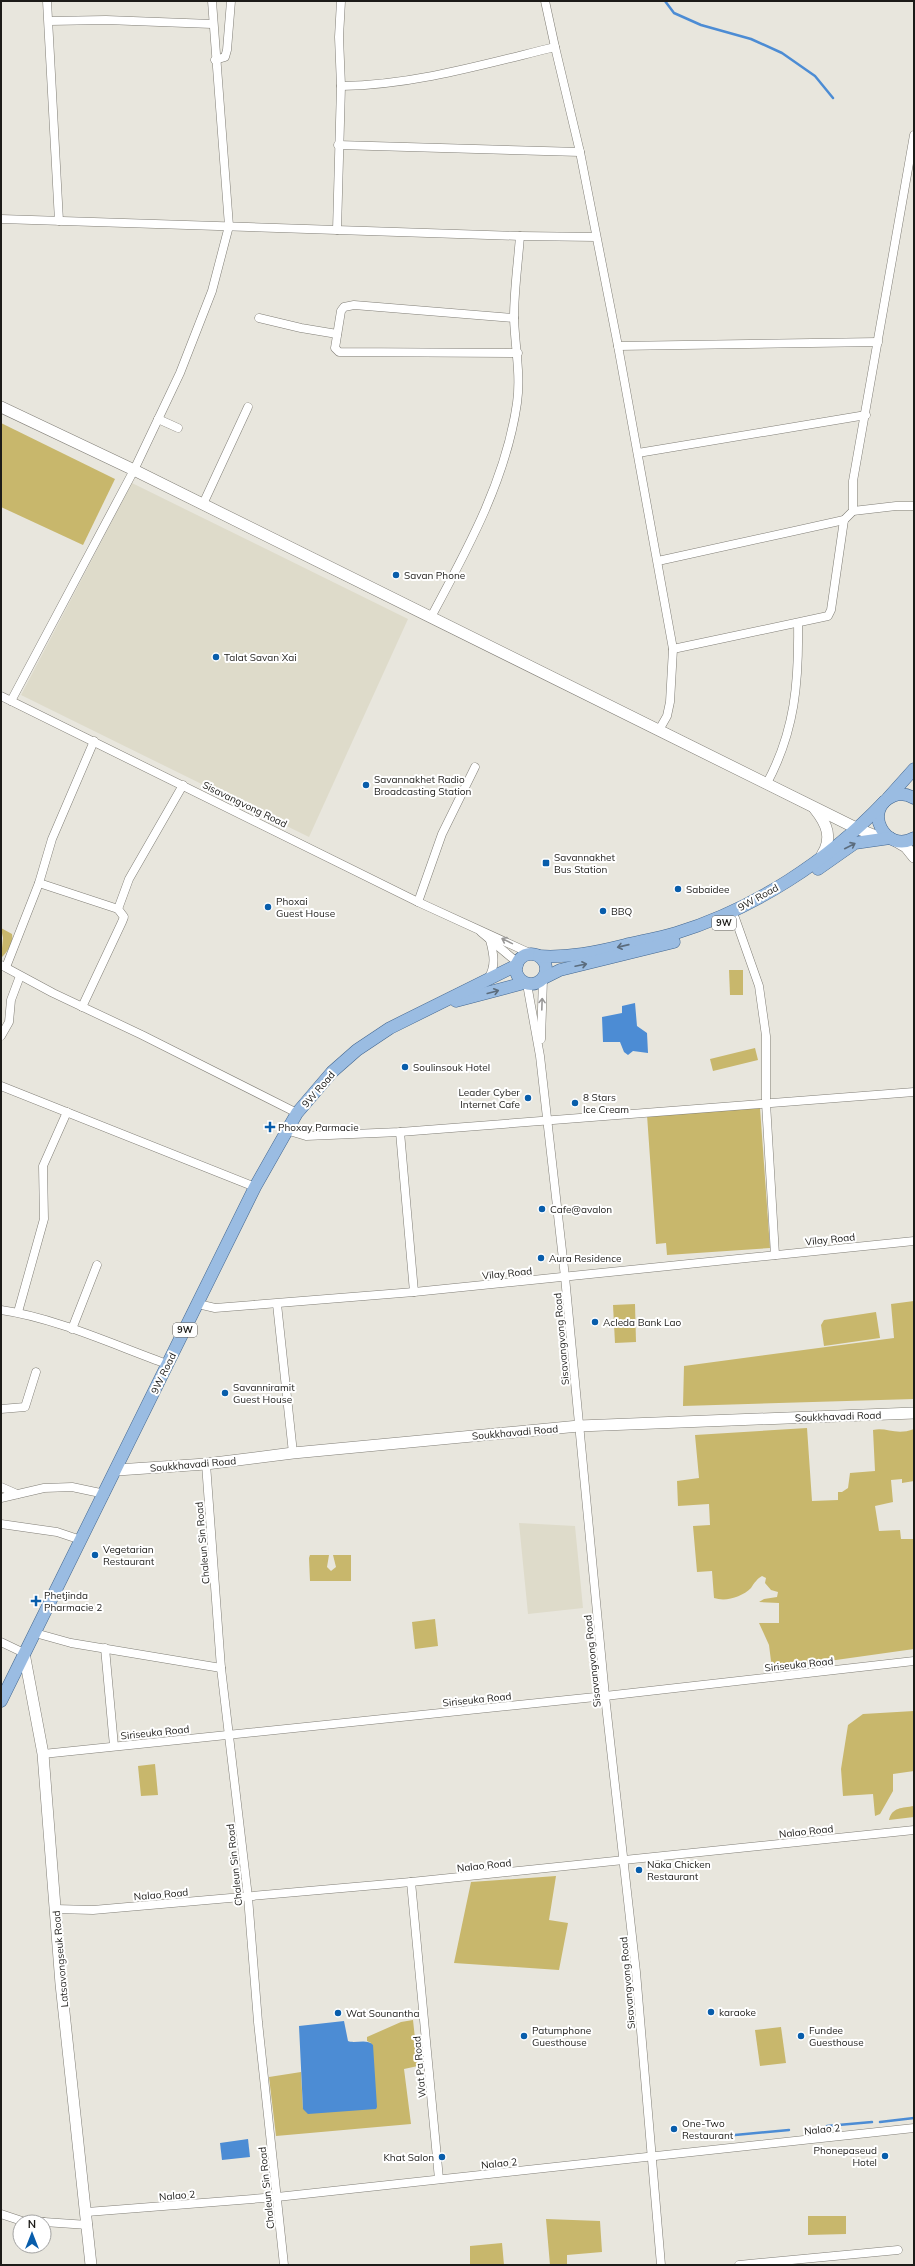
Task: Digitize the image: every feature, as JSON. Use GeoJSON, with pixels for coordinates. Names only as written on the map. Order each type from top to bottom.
{"type":"FeatureCollection","features":[{"type":"Feature","properties":{"kind":"main road","name":"9W Road"},"geometry":{"type":"LineString","coordinates":[[888,839],[883,833],[878,822],[879,809],[914,769]]}},
{"type":"Feature","properties":{"kind":"main road"},"geometry":{"type":"LineString","coordinates":[[886,800],[899,794],[914,798]]}},
{"type":"Feature","properties":{"kind":"main road","name":"9W Road"},"geometry":{"type":"LineString","coordinates":[[536,955],[576,955],[675,934],[731,912],[796,879],[822,855],[856,828],[886,800]]}},
{"type":"Feature","properties":{"kind":"main road","name":"9W Road"},"geometry":{"type":"LineString","coordinates":[[544,979],[560,970],[678,941],[735,918],[855,843],[888,839],[911,844]]}},
{"type":"Feature","properties":{"kind":"main road"},"geometry":{"type":"LineString","coordinates":[[536,955],[543,959],[547,968],[544,979],[536,984],[526,983],[518,977],[517,964],[524,956],[536,955]]}},
{"type":"Feature","properties":{"kind":"main road","name":"9W Road"},"geometry":{"type":"LineString","coordinates":[[1,1701],[80,1540],[117,1470],[167,1364],[256,1187],[286,1130],[297,1114],[332,1072],[357,1050],[390,1028],[517,964]]}},
{"type":"Feature","properties":{"kind":"main road","name":"9W Road"},"geometry":{"type":"LineString","coordinates":[[428,1009],[526,983]]}},
{"type":"Feature","properties":{"kind":"street"},"geometry":{"type":"LineString","coordinates":[[47,1],[59,221]]}},
{"type":"Feature","properties":{"kind":"street"},"geometry":{"type":"LineString","coordinates":[[11,701],[134,470],[180,373],[212,291],[229,226],[212,24],[212,1]]}},
{"type":"Feature","properties":{"kind":"street"},"geometry":{"type":"LineString","coordinates":[[215,60],[225,57],[228,50],[231,1]]}},
{"type":"Feature","properties":{"kind":"street"},"geometry":{"type":"LineString","coordinates":[[337,230],[338,145],[342,86],[339,36],[341,1]]}},
{"type":"Feature","properties":{"kind":"street"},"geometry":{"type":"LineString","coordinates":[[545,1],[580,152],[618,346],[673,649],[670,702],[667,716],[659,730]]}},
{"type":"Feature","properties":{"kind":"street"},"geometry":{"type":"LineString","coordinates":[[49,21],[106,20],[212,24]]}},
{"type":"Feature","properties":{"kind":"street"},"geometry":{"type":"LineString","coordinates":[[342,86],[374,85],[445,73],[555,47]]}},
{"type":"Feature","properties":{"kind":"street"},"geometry":{"type":"LineString","coordinates":[[854,511],[853,481],[866,415],[914,135]]}},
{"type":"Feature","properties":{"kind":"street"},"geometry":{"type":"LineString","coordinates":[[338,145],[580,152]]}},
{"type":"Feature","properties":{"kind":"street"},"geometry":{"type":"LineString","coordinates":[[1,219],[520,236],[596,237]]}},
{"type":"Feature","properties":{"kind":"street"},"geometry":{"type":"LineString","coordinates":[[431,617],[469,547],[507,448],[517,403],[518,353],[514,318],[520,236]]}},
{"type":"Feature","properties":{"kind":"street"},"geometry":{"type":"LineString","coordinates":[[514,318],[354,305],[344,307],[341,311],[336,348],[340,352],[518,353]]}},
{"type":"Feature","properties":{"kind":"street"},"geometry":{"type":"LineString","coordinates":[[259,318],[300,328],[337,334]]}},
{"type":"Feature","properties":{"kind":"street"},"geometry":{"type":"LineString","coordinates":[[618,346],[878,342]]}},
{"type":"Feature","properties":{"kind":"street"},"geometry":{"type":"LineString","coordinates":[[1,407],[134,470],[856,828],[888,839]]}},
{"type":"Feature","properties":{"kind":"street"},"geometry":{"type":"LineString","coordinates":[[203,504],[248,407]]}},
{"type":"Feature","properties":{"kind":"street"},"geometry":{"type":"LineString","coordinates":[[638,453],[866,415]]}},
{"type":"Feature","properties":{"kind":"street"},"geometry":{"type":"LineString","coordinates":[[158,418],[178,428]]}},
{"type":"Feature","properties":{"kind":"street"},"geometry":{"type":"LineString","coordinates":[[658,562],[844,520],[854,511],[896,506],[914,506]]}},
{"type":"Feature","properties":{"kind":"street"},"geometry":{"type":"LineString","coordinates":[[673,649],[828,616],[831,610],[844,520]]}},
{"type":"Feature","properties":{"kind":"street"},"geometry":{"type":"LineString","coordinates":[[766,783],[779,761],[790,728],[799,661],[798,623]]}},
{"type":"Feature","properties":{"kind":"street","name":"Sisavangvong Road"},"geometry":{"type":"LineString","coordinates":[[1,696],[418,902],[479,930],[495,935],[536,955]]}},
{"type":"Feature","properties":{"kind":"street"},"geometry":{"type":"LineString","coordinates":[[94,741],[52,839],[39,883],[4,966],[20,976],[142,1035],[297,1114]]}},
{"type":"Feature","properties":{"kind":"street"},"geometry":{"type":"LineString","coordinates":[[418,902],[442,834],[475,768]]}},
{"type":"Feature","properties":{"kind":"street"},"geometry":{"type":"LineString","coordinates":[[118,909],[129,879],[183,785]]}},
{"type":"Feature","properties":{"kind":"street"},"geometry":{"type":"LineString","coordinates":[[814,806],[823,818],[829,835],[827,847],[822,855]]}},
{"type":"Feature","properties":{"kind":"street"},"geometry":{"type":"LineString","coordinates":[[911,844],[914,857]]}},
{"type":"Feature","properties":{"kind":"street"},"geometry":{"type":"LineString","coordinates":[[39,883],[118,909],[124,917],[82,1007]]}},
{"type":"Feature","properties":{"kind":"street"},"geometry":{"type":"LineString","coordinates":[[735,918],[759,986],[766,1036],[766,1103],[775,1255]]}},
{"type":"Feature","properties":{"kind":"street","name":"Sisavangvong Road"},"geometry":{"type":"LineString","coordinates":[[479,930],[517,964]]}},
{"type":"Feature","properties":{"kind":"street"},"geometry":{"type":"LineString","coordinates":[[487,980],[493,970],[494,962],[489,940]]}},
{"type":"Feature","properties":{"kind":"street"},"geometry":{"type":"LineString","coordinates":[[1,1036],[9,1022],[11,1000],[20,976]]}},
{"type":"Feature","properties":{"kind":"street","name":"Sisavangvong Road"},"geometry":{"type":"LineString","coordinates":[[540,1056],[544,979]]}},
{"type":"Feature","properties":{"kind":"street","name":"Sisavangvong Road"},"geometry":{"type":"LineString","coordinates":[[526,983],[540,1056],[565,1277],[605,1696],[636,1972],[661,2265]]}},
{"type":"Feature","properties":{"kind":"street"},"geometry":{"type":"LineString","coordinates":[[1,1086],[125,1137],[256,1187]]}},
{"type":"Feature","properties":{"kind":"street"},"geometry":{"type":"LineString","coordinates":[[286,1130],[306,1136],[400,1132],[914,1092]]}},
{"type":"Feature","properties":{"kind":"street"},"geometry":{"type":"LineString","coordinates":[[18,1312],[44,1219],[43,1166],[67,1112]]}},
{"type":"Feature","properties":{"kind":"street"},"geometry":{"type":"LineString","coordinates":[[400,1132],[414,1292]]}},
{"type":"Feature","properties":{"kind":"street","name":"Vilay Road"},"geometry":{"type":"LineString","coordinates":[[198,1304],[214,1308],[414,1292],[914,1241]]}},
{"type":"Feature","properties":{"kind":"street"},"geometry":{"type":"LineString","coordinates":[[72,1330],[97,1265]]}},
{"type":"Feature","properties":{"kind":"street"},"geometry":{"type":"LineString","coordinates":[[277,1304],[293,1453]]}},
{"type":"Feature","properties":{"kind":"street"},"geometry":{"type":"LineString","coordinates":[[1,1310],[18,1312],[167,1364]]}},
{"type":"Feature","properties":{"kind":"street"},"geometry":{"type":"LineString","coordinates":[[1,1409],[25,1407],[36,1372]]}},
{"type":"Feature","properties":{"kind":"street","name":"Soukkhavadi Road"},"geometry":{"type":"LineString","coordinates":[[117,1470],[206,1464],[293,1453],[579,1426],[914,1413]]}},
{"type":"Feature","properties":{"kind":"street","name":"Chaleun Sin Road"},"geometry":{"type":"LineString","coordinates":[[206,1464],[222,1668],[248,1897],[258,2022],[284,2265]]}},
{"type":"Feature","properties":{"kind":"street"},"geometry":{"type":"LineString","coordinates":[[1,1487],[17,1494]]}},
{"type":"Feature","properties":{"kind":"street"},"geometry":{"type":"LineString","coordinates":[[1,1498],[44,1488],[72,1487],[105,1494]]}},
{"type":"Feature","properties":{"kind":"street"},"geometry":{"type":"LineString","coordinates":[[1,1524],[57,1532],[80,1540]]}},
{"type":"Feature","properties":{"kind":"street"},"geometry":{"type":"LineString","coordinates":[[35,1633],[71,1643],[222,1668]]}},
{"type":"Feature","properties":{"kind":"street"},"geometry":{"type":"LineString","coordinates":[[1,1642],[24,1653]]}},
{"type":"Feature","properties":{"kind":"street"},"geometry":{"type":"LineString","coordinates":[[105,1648],[114,1746]]}},
{"type":"Feature","properties":{"kind":"street","name":"Latsavongseuk Road"},"geometry":{"type":"LineString","coordinates":[[24,1653],[43,1754],[55,1909],[87,2212],[91,2265]]}},
{"type":"Feature","properties":{"kind":"street","name":"Siriseuka Road"},"geometry":{"type":"LineString","coordinates":[[43,1754],[605,1696],[914,1661]]}},
{"type":"Feature","properties":{"kind":"street","name":"Nalao Road"},"geometry":{"type":"LineString","coordinates":[[55,1909],[93,1910],[248,1897],[317,1889],[411,1882],[914,1830]]}},
{"type":"Feature","properties":{"kind":"street","name":"Wat Pa Road"},"geometry":{"type":"LineString","coordinates":[[411,1882],[439,2179]]}},
{"type":"Feature","properties":{"kind":"street","name":"Nalao 2"},"geometry":{"type":"LineString","coordinates":[[87,2212],[277,2197],[651,2158],[914,2128]]}},
{"type":"Feature","properties":{"kind":"street"},"geometry":{"type":"LineString","coordinates":[[1,2214],[12,2218]]}},
{"type":"Feature","properties":{"kind":"street"},"geometry":{"type":"LineString","coordinates":[[52,2223],[88,2225]]}},
{"type":"Feature","properties":{"kind":"street"},"geometry":{"type":"LineString","coordinates":[[739,2265],[898,2250]]}},
{"type":"Feature","properties":{"kind":"shaded area"},"geometry":{"type":"Polygon","coordinates":[[[1,423],[115,479],[83,545],[1,507],[1,423]]]}},
{"type":"Feature","properties":{"kind":"shaded area","name":"Talat Savan Xai"},"geometry":{"type":"Polygon","coordinates":[[[132,483],[408,619],[309,837],[21,695],[132,483]]]}},
{"type":"Feature","properties":{"kind":"shaded area"},"geometry":{"type":"Polygon","coordinates":[[[1,928],[12,934],[12,940],[10,947],[1,958],[3,938],[1,928]]]}},
{"type":"Feature","properties":{"kind":"shaded area"},"geometry":{"type":"Polygon","coordinates":[[[729,970],[743,970],[743,995],[730,995],[729,970]]]}},
{"type":"Feature","properties":{"kind":"shaded area"},"geometry":{"type":"Polygon","coordinates":[[[755,1048],[758,1060],[713,1071],[710,1059],[755,1048]]]}},
{"type":"Feature","properties":{"kind":"shaded area"},"geometry":{"type":"Polygon","coordinates":[[[760,1108],[770,1248],[667,1255],[666,1243],[656,1244],[647,1115],[760,1108]]]}},
{"type":"Feature","properties":{"kind":"shaded area"},"geometry":{"type":"Polygon","coordinates":[[[914,1301],[914,1399],[683,1406],[684,1366],[894,1338],[891,1304],[914,1301]]]}},
{"type":"Feature","properties":{"kind":"shaded area"},"geometry":{"type":"Polygon","coordinates":[[[635,1304],[636,1342],[615,1343],[613,1305],[635,1304]]]}},
{"type":"Feature","properties":{"kind":"shaded area"},"geometry":{"type":"Polygon","coordinates":[[[876,1312],[880,1338],[824,1346],[821,1325],[824,1320],[876,1312]]]}},
{"type":"Feature","properties":{"kind":"shaded area"},"geometry":{"type":"Polygon","coordinates":[[[807,1428],[812,1501],[838,1500],[838,1492],[842,1492],[848,1488],[850,1473],[875,1471],[873,1430],[878,1429],[902,1432],[914,1429],[914,1481],[902,1483],[902,1479],[891,1480],[893,1502],[875,1506],[879,1531],[900,1530],[901,1539],[914,1539],[914,1649],[772,1669],[769,1645],[759,1623],[779,1623],[779,1603],[759,1602],[764,1599],[777,1597],[778,1592],[771,1590],[765,1583],[766,1578],[762,1576],[751,1588],[739,1596],[729,1599],[714,1598],[712,1571],[697,1572],[693,1526],[710,1525],[709,1504],[678,1506],[677,1481],[699,1478],[695,1435],[807,1428]]]}},
{"type":"Feature","properties":{"kind":"shaded area"},"geometry":{"type":"Polygon","coordinates":[[[519,1523],[575,1526],[583,1608],[528,1614],[519,1523]]]}},
{"type":"Feature","properties":{"kind":"shaded area"},"geometry":{"type":"Polygon","coordinates":[[[310,1555],[329,1555],[327,1567],[331,1571],[336,1567],[333,1555],[351,1555],[351,1581],[310,1581],[310,1555]]]}},
{"type":"Feature","properties":{"kind":"shaded area"},"geometry":{"type":"Polygon","coordinates":[[[435,1619],[438,1646],[415,1649],[412,1622],[435,1619]]]}},
{"type":"Feature","properties":{"kind":"shaded area"},"geometry":{"type":"Polygon","coordinates":[[[914,1711],[914,1771],[893,1774],[893,1791],[880,1814],[875,1816],[873,1794],[843,1796],[841,1769],[848,1725],[863,1714],[914,1711]]]}},
{"type":"Feature","properties":{"kind":"shaded area"},"geometry":{"type":"Polygon","coordinates":[[[155,1764],[158,1795],[141,1796],[138,1766],[155,1764]]]}},
{"type":"Feature","properties":{"kind":"shaded area"},"geometry":{"type":"Polygon","coordinates":[[[914,1806],[914,1817],[889,1820],[890,1816],[895,1810],[914,1806]]]}},
{"type":"Feature","properties":{"kind":"shaded area"},"geometry":{"type":"Polygon","coordinates":[[[556,1876],[549,1920],[568,1923],[559,1970],[454,1963],[471,1882],[556,1876]]]}},
{"type":"Feature","properties":{"kind":"shaded area"},"geometry":{"type":"Polygon","coordinates":[[[413,2020],[418,2066],[404,2069],[411,2124],[276,2136],[269,2077],[301,2072],[303,2109],[371,2043],[367,2041],[367,2037],[401,2022],[413,2020]]]}},
{"type":"Feature","properties":{"kind":"shaded area"},"geometry":{"type":"Polygon","coordinates":[[[781,2027],[786,2063],[760,2066],[755,2030],[781,2027]]]}},
{"type":"Feature","properties":{"kind":"shaded area"},"geometry":{"type":"Polygon","coordinates":[[[808,2216],[846,2216],[846,2234],[808,2235],[808,2216]]]}},
{"type":"Feature","properties":{"kind":"shaded area"},"geometry":{"type":"Polygon","coordinates":[[[546,2219],[600,2221],[602,2252],[567,2255],[567,2264],[550,2265],[546,2219]]]}},
{"type":"Feature","properties":{"kind":"shaded area"},"geometry":{"type":"Polygon","coordinates":[[[502,2243],[504,2265],[470,2265],[470,2246],[502,2243]]]}},
{"type":"Feature","properties":{"kind":"water"},"geometry":{"type":"Polygon","coordinates":[[[635,1003],[637,1026],[647,1033],[648,1053],[633,1051],[628,1055],[624,1052],[620,1042],[603,1042],[602,1017],[622,1013],[622,1006],[635,1003]]]}},
{"type":"Feature","properties":{"kind":"water"},"geometry":{"type":"Polygon","coordinates":[[[344,2021],[348,2041],[364,2041],[373,2045],[377,2107],[376,2109],[308,2114],[303,2109],[299,2026],[344,2021]]]}},
{"type":"Feature","properties":{"kind":"water"},"geometry":{"type":"Polygon","coordinates":[[[248,2139],[250,2157],[222,2160],[220,2143],[248,2139]]]}},
{"type":"Feature","properties":{"kind":"waterway"},"geometry":{"type":"LineString","coordinates":[[665,1],[674,13],[701,25],[751,39],[782,53],[815,76],[833,98]]}},
{"type":"Feature","properties":{"kind":"waterway"},"geometry":{"type":"LineString","coordinates":[[880,2122],[914,2118]]}},
{"type":"Feature","properties":{"kind":"waterway"},"geometry":{"type":"LineString","coordinates":[[827,2126],[872,2122]]}},
{"type":"Feature","properties":{"kind":"waterway"},"geometry":{"type":"LineString","coordinates":[[735,2135],[789,2130]]}},
{"type":"Feature","properties":{"kind":"place","name":"Savan Phone"},"geometry":{"type":"Point","coordinates":[396,575]}},
{"type":"Feature","properties":{"kind":"place","name":"Talat Savan Xai"},"geometry":{"type":"Point","coordinates":[216,657]}},
{"type":"Feature","properties":{"kind":"place","name":"Savannakhet Radio Broadcasting Station"},"geometry":{"type":"Point","coordinates":[366,785]}},
{"type":"Feature","properties":{"kind":"place","name":"Savannakhet Bus Station"},"geometry":{"type":"Point","coordinates":[546,863]}},
{"type":"Feature","properties":{"kind":"place","name":"Sabaidee"},"geometry":{"type":"Point","coordinates":[678,889]}},
{"type":"Feature","properties":{"kind":"place","name":"Phoxai Guest House"},"geometry":{"type":"Point","coordinates":[268,907]}},
{"type":"Feature","properties":{"kind":"place","name":"BBQ"},"geometry":{"type":"Point","coordinates":[603,911]}},
{"type":"Feature","properties":{"kind":"place","name":"Soulinsouk Hotel"},"geometry":{"type":"Point","coordinates":[405,1067]}},
{"type":"Feature","properties":{"kind":"place","name":"Leader Cyber Internet Cafe"},"geometry":{"type":"Point","coordinates":[528,1098]}},
{"type":"Feature","properties":{"kind":"place","name":"8 Stars Ice Cream"},"geometry":{"type":"Point","coordinates":[575,1103]}},
{"type":"Feature","properties":{"kind":"place","name":"Phoxay Parmacie"},"geometry":{"type":"Point","coordinates":[270,1127]}},
{"type":"Feature","properties":{"kind":"place","name":"Cafe@avalon"},"geometry":{"type":"Point","coordinates":[542,1209]}},
{"type":"Feature","properties":{"kind":"place","name":"Aura Residence"},"geometry":{"type":"Point","coordinates":[541,1258]}},
{"type":"Feature","properties":{"kind":"place","name":"Acleda Bank Lao"},"geometry":{"type":"Point","coordinates":[595,1322]}},
{"type":"Feature","properties":{"kind":"place","name":"Savanniramit Guest House"},"geometry":{"type":"Point","coordinates":[225,1393]}},
{"type":"Feature","properties":{"kind":"place","name":"Vegetarian Restaurant"},"geometry":{"type":"Point","coordinates":[95,1555]}},
{"type":"Feature","properties":{"kind":"place","name":"Phetjinda Pharmacie 2"},"geometry":{"type":"Point","coordinates":[36,1601]}},
{"type":"Feature","properties":{"kind":"place","name":"Naka Chicken Restaurant"},"geometry":{"type":"Point","coordinates":[639,1870]}},
{"type":"Feature","properties":{"kind":"place","name":"karaoke"},"geometry":{"type":"Point","coordinates":[711,2012]}},
{"type":"Feature","properties":{"kind":"place","name":"Wat Sounantha"},"geometry":{"type":"Point","coordinates":[338,2013]}},
{"type":"Feature","properties":{"kind":"place","name":"Patumphone Guesthouse"},"geometry":{"type":"Point","coordinates":[524,2036]}},
{"type":"Feature","properties":{"kind":"place","name":"Fundee Guesthouse"},"geometry":{"type":"Point","coordinates":[801,2036]}},
{"type":"Feature","properties":{"kind":"place","name":"One-Two Restaurant"},"geometry":{"type":"Point","coordinates":[674,2129]}},
{"type":"Feature","properties":{"kind":"place","name":"Phonepaseud Hotel"},"geometry":{"type":"Point","coordinates":[885,2156]}},
{"type":"Feature","properties":{"kind":"place","name":"Khat Salon"},"geometry":{"type":"Point","coordinates":[442,2157]}}]}
